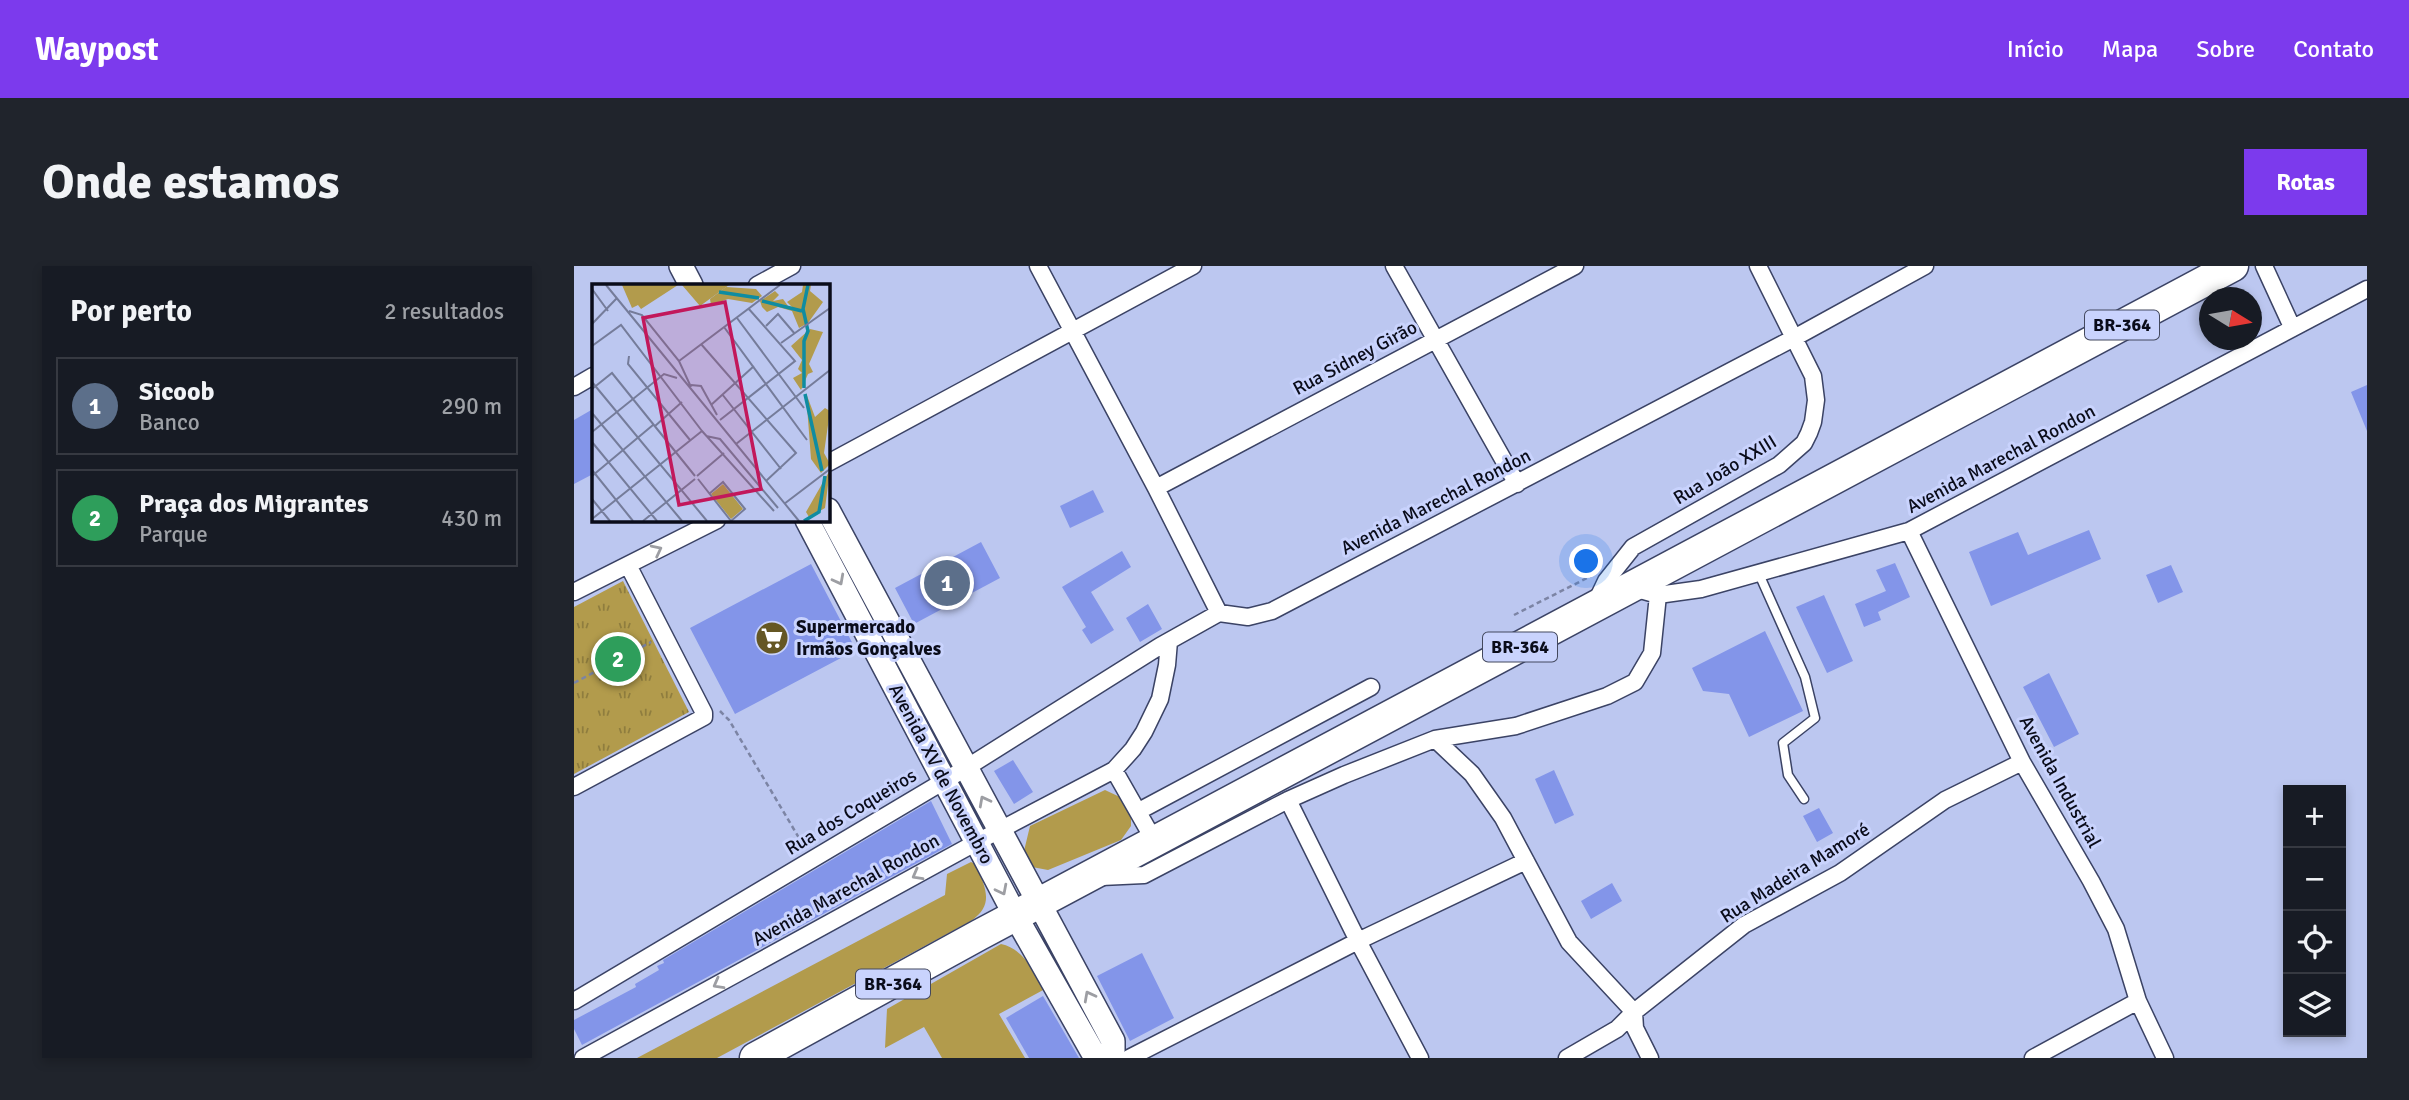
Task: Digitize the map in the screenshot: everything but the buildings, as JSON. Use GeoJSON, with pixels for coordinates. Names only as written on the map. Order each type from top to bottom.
{"type":"FeatureCollection","features":[{"type":"Feature","properties":{"kind":"highway","name":"BR-364"},"geometry":{"type":"LineString","coordinates":[[755,1058],[1594,607],[1636,581],[2233,266]]}},
{"type":"Feature","properties":{"kind":"street"},"geometry":{"type":"LineString","coordinates":[[681,266],[690,284]]}},
{"type":"Feature","properties":{"kind":"street"},"geometry":{"type":"LineString","coordinates":[[759,284],[792,266]]}},
{"type":"Feature","properties":{"kind":"street"},"geometry":{"type":"LineString","coordinates":[[1038,266],[1219,613]]}},
{"type":"Feature","properties":{"kind":"street"},"geometry":{"type":"LineString","coordinates":[[830,462],[1194,266]]}},
{"type":"Feature","properties":{"kind":"street"},"geometry":{"type":"LineString","coordinates":[[1394,266],[1517,484]]}},
{"type":"Feature","properties":{"kind":"street","name":"Rua Sidney Girão"},"geometry":{"type":"LineString","coordinates":[[1156,488],[1575,266]]}},
{"type":"Feature","properties":{"kind":"street","name":"Rua João XXIII"},"geometry":{"type":"LineString","coordinates":[[1636,581],[1633,547],[1779,465],[1804,443],[1814,422],[1815,388],[1809,366],[1758,266]]}},
{"type":"Feature","properties":{"kind":"street","name":"Avenida Marechal Rondon"},"geometry":{"type":"LineString","coordinates":[[1219,613],[1248,617],[1272,611],[1794,338],[1925,266]]}},
{"type":"Feature","properties":{"kind":"street"},"geometry":{"type":"LineString","coordinates":[[2264,266],[2292,327]]}},
{"type":"Feature","properties":{"kind":"street","name":"Avenida Marechal Rondon"},"geometry":{"type":"LineString","coordinates":[[1636,581],[1701,589],[1909,531],[2367,289]]}},
{"type":"Feature","properties":{"kind":"street"},"geometry":{"type":"LineString","coordinates":[[574,387],[592,377]]}},
{"type":"Feature","properties":{"kind":"street","name":"Avenida XV de Novembro"},"geometry":{"type":"LineString","coordinates":[[830,514],[999,830],[1028,910]]}},
{"type":"Feature","properties":{"kind":"street"},"geometry":{"type":"LineString","coordinates":[[574,592],[713,522]]}},
{"type":"Feature","properties":{"kind":"street","name":"Avenida XV de Novembro"},"geometry":{"type":"LineString","coordinates":[[808,522],[977,842],[1028,910]]}},
{"type":"Feature","properties":{"kind":"street","name":"Avenida Industrial"},"geometry":{"type":"LineString","coordinates":[[1909,531],[2022,762],[2116,929],[2138,1001],[2165,1058]]}},
{"type":"Feature","properties":{"kind":"street"},"geometry":{"type":"LineString","coordinates":[[574,787],[701,721],[704,713],[628,565]]}},
{"type":"Feature","properties":{"kind":"street"},"geometry":{"type":"LineString","coordinates":[[1088,878],[1144,875],[1288,800],[1344,775],[1435,740],[1516,726],[1607,696],[1635,682],[1652,653],[1636,581]]}},
{"type":"Feature","properties":{"kind":"street","name":"Rua dos Coqueiros"},"geometry":{"type":"LineString","coordinates":[[574,1001],[966,768],[1169,641],[1219,613]]}},
{"type":"Feature","properties":{"kind":"street","name":"Avenida Marechal Rondon"},"geometry":{"type":"LineString","coordinates":[[583,1058],[1114,770],[1133,749],[1160,699],[1169,641]]}},
{"type":"Feature","properties":{"kind":"street"},"geometry":{"type":"LineString","coordinates":[[1139,811],[1371,687]]}},
{"type":"Feature","properties":{"kind":"street"},"geometry":{"type":"LineString","coordinates":[[1435,740],[1472,774],[1503,818],[1569,942],[1634,1012],[1635,1028],[1650,1058]]}},
{"type":"Feature","properties":{"kind":"street","name":"Rua Madeira Mamoré"},"geometry":{"type":"LineString","coordinates":[[1567,1058],[1617,1029],[1634,1012],[1744,925],[1840,873],[1945,800],[2022,762]]}},
{"type":"Feature","properties":{"kind":"street"},"geometry":{"type":"LineString","coordinates":[[1114,770],[1155,842]]}},
{"type":"Feature","properties":{"kind":"street"},"geometry":{"type":"LineString","coordinates":[[1288,800],[1420,1058]]}},
{"type":"Feature","properties":{"kind":"street"},"geometry":{"type":"LineString","coordinates":[[1129,1058],[1358,941],[1526,862]]}},
{"type":"Feature","properties":{"kind":"street"},"geometry":{"type":"LineString","coordinates":[[1028,910],[1092,1051],[1101,1058]]}},
{"type":"Feature","properties":{"kind":"street"},"geometry":{"type":"LineString","coordinates":[[1028,910],[1113,1041],[1113,1058]]}},
{"type":"Feature","properties":{"kind":"street"},"geometry":{"type":"LineString","coordinates":[[2033,1058],[2138,1001]]}},
{"type":"Feature","properties":{"kind":"lane"},"geometry":{"type":"LineString","coordinates":[[1759,574],[1805,677],[1815,718],[1783,743],[1788,775],[1804,799]]}},
{"type":"Feature","properties":{"kind":"path"},"geometry":{"type":"LineString","coordinates":[[1514,615],[1636,581]]}},
{"type":"Feature","properties":{"kind":"path"},"geometry":{"type":"LineString","coordinates":[[574,683],[664,636]]}},
{"type":"Feature","properties":{"kind":"path"},"geometry":{"type":"LineString","coordinates":[[704,713],[718,709],[729,720],[812,859]]}},
{"type":"Feature","properties":{"kind":"green space"},"geometry":{"type":"Polygon","coordinates":[[[816,522],[826,522],[948,752],[946,760],[940,758],[816,522]]]}},
{"type":"Feature","properties":{"kind":"green space"},"geometry":{"type":"Polygon","coordinates":[[[623,581],[689,712],[574,774],[574,607],[623,581]]]}},
{"type":"Feature","properties":{"kind":"green space"},"geometry":{"type":"Polygon","coordinates":[[[1105,790],[1122,798],[1131,813],[1131,826],[1121,840],[1048,870],[1032,867],[1024,851],[1030,826],[1105,790]]]}},
{"type":"Feature","properties":{"kind":"green space"},"geometry":{"type":"Polygon","coordinates":[[[971,862],[977,865],[983,881],[986,902],[971,921],[717,1058],[637,1058],[945,895],[947,874],[971,862]]]}},
{"type":"Feature","properties":{"kind":"green space"},"geometry":{"type":"Polygon","coordinates":[[[1001,944],[1022,956],[1045,989],[999,1014],[1025,1058],[942,1058],[924,1027],[885,1048],[887,1009],[1001,944]]]}},
{"type":"Feature","properties":{"kind":"place","name":"Sicoob"},"geometry":{"type":"Point","coordinates":[947,583]}},
{"type":"Feature","properties":{"kind":"place","name":"Supermercado Irmãos Gonçalves"},"geometry":{"type":"Point","coordinates":[772,638]}},
{"type":"Feature","properties":{"kind":"place","name":"Praça dos Migrantes"},"geometry":{"type":"Point","coordinates":[618,659]}}]}
